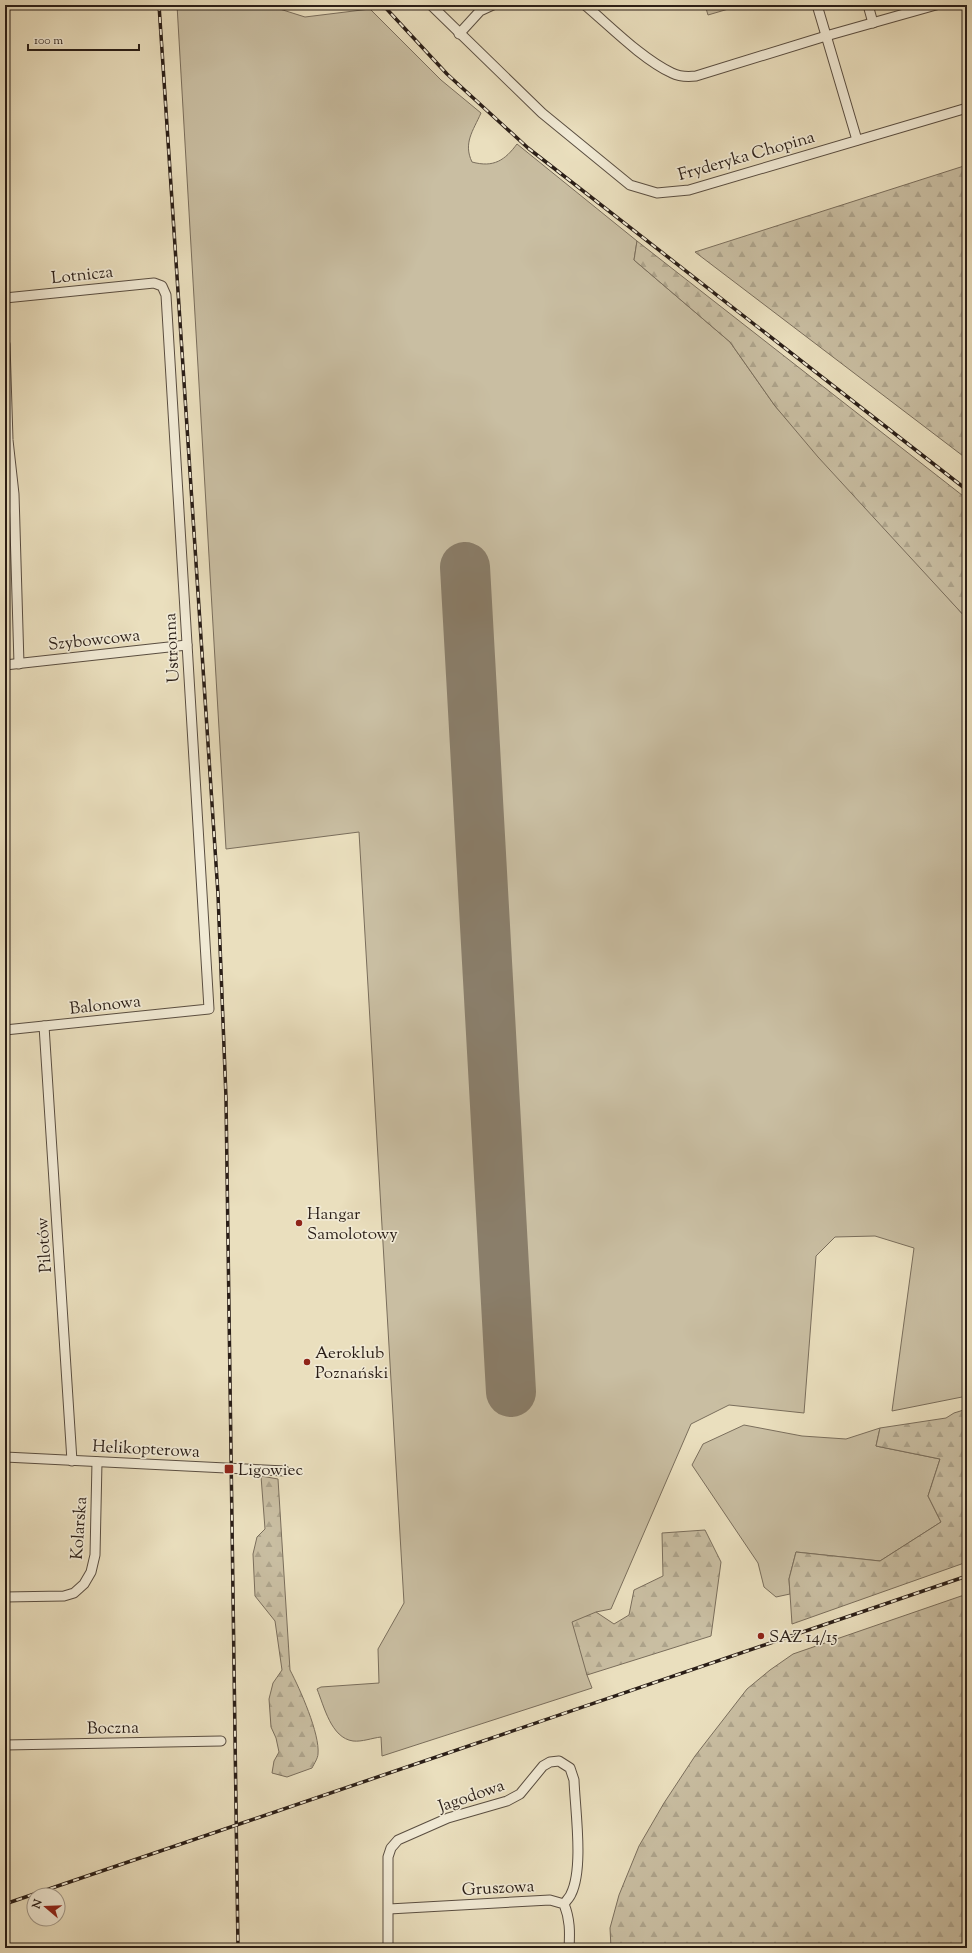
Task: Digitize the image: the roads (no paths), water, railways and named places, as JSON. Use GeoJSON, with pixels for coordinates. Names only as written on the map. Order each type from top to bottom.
{"type":"FeatureCollection","features":[{"type":"Feature","properties":{"kind":"street","name":"Fryderyka Chopina"},"geometry":{"type":"LineString","coordinates":[[431,5],[459,34],[542,113],[630,185],[641,190],[656,193],[689,190],[967,108]]}},
{"type":"Feature","properties":{"kind":"street"},"geometry":{"type":"LineString","coordinates":[[459,34],[480,11],[493,5]]}},
{"type":"Feature","properties":{"kind":"street"},"geometry":{"type":"LineString","coordinates":[[585,5],[648,58],[672,73],[685,78],[936,5]]}},
{"type":"Feature","properties":{"kind":"street"},"geometry":{"type":"LineString","coordinates":[[817,5],[857,140]]}},
{"type":"Feature","properties":{"kind":"street"},"geometry":{"type":"LineString","coordinates":[[868,5],[873,23]]}},
{"type":"Feature","properties":{"kind":"street","name":"Lotnicza"},"geometry":{"type":"LineString","coordinates":[[5,298],[154,283],[162,286]]}},
{"type":"Feature","properties":{"kind":"street","name":"Ustronna"},"geometry":{"type":"LineString","coordinates":[[162,286],[166,295],[208,1009]]}},
{"type":"Feature","properties":{"kind":"street"},"geometry":{"type":"LineString","coordinates":[[5,344],[8,440],[14,494],[19,664]]}},
{"type":"Feature","properties":{"kind":"street","name":"Szybowcowa"},"geometry":{"type":"LineString","coordinates":[[5,665],[187,645]]}},
{"type":"Feature","properties":{"kind":"street","name":"Balonowa"},"geometry":{"type":"LineString","coordinates":[[5,1030],[208,1009]]}},
{"type":"Feature","properties":{"kind":"street","name":"Pilotów"},"geometry":{"type":"LineString","coordinates":[[44,1026],[72,1460]]}},
{"type":"Feature","properties":{"kind":"street","name":"Helikopterowa"},"geometry":{"type":"LineString","coordinates":[[5,1457],[285,1471]]}},
{"type":"Feature","properties":{"kind":"street","name":"Kolarska"},"geometry":{"type":"LineString","coordinates":[[5,1597],[64,1596],[74,1593],[84,1584],[91,1572],[95,1556],[97,1462]]}},
{"type":"Feature","properties":{"kind":"street","name":"Boczna"},"geometry":{"type":"LineString","coordinates":[[5,1745],[221,1741]]}},
{"type":"Feature","properties":{"kind":"street","name":"Jagodowa"},"geometry":{"type":"LineString","coordinates":[[388,1948],[388,1857],[391,1848],[398,1840],[448,1818],[507,1801],[520,1794],[542,1766],[550,1762],[559,1761],[570,1768],[574,1780],[578,1858],[575,1880],[571,1894],[564,1904]]}},
{"type":"Feature","properties":{"kind":"street","name":"Gruszowa"},"geometry":{"type":"LineString","coordinates":[[389,1909],[550,1900],[564,1904]]}},
{"type":"Feature","properties":{"kind":"street"},"geometry":{"type":"LineString","coordinates":[[564,1904],[568,1915],[570,1929],[569,1948]]}},
{"type":"Feature","properties":{"kind":"railway"},"geometry":{"type":"LineString","coordinates":[[159,5],[218,894],[226,1098],[238,1948]]}},
{"type":"Feature","properties":{"kind":"railway"},"geometry":{"type":"LineString","coordinates":[[383,5],[447,74],[528,148],[967,490]]}},
{"type":"Feature","properties":{"kind":"railway"},"geometry":{"type":"LineString","coordinates":[[5,1904],[967,1576]]}},
{"type":"Feature","properties":{"kind":"place","name":"Hangar Samolotowy"},"geometry":{"type":"Point","coordinates":[299,1223]}},
{"type":"Feature","properties":{"kind":"place","name":"Aeroklub Poznański"},"geometry":{"type":"Point","coordinates":[307,1362]}},
{"type":"Feature","properties":{"kind":"place","name":"Ligowiec"},"geometry":{"type":"Point","coordinates":[229,1469]}},
{"type":"Feature","properties":{"kind":"place","name":"SAZ 14/15"},"geometry":{"type":"Point","coordinates":[761,1636]}}]}
